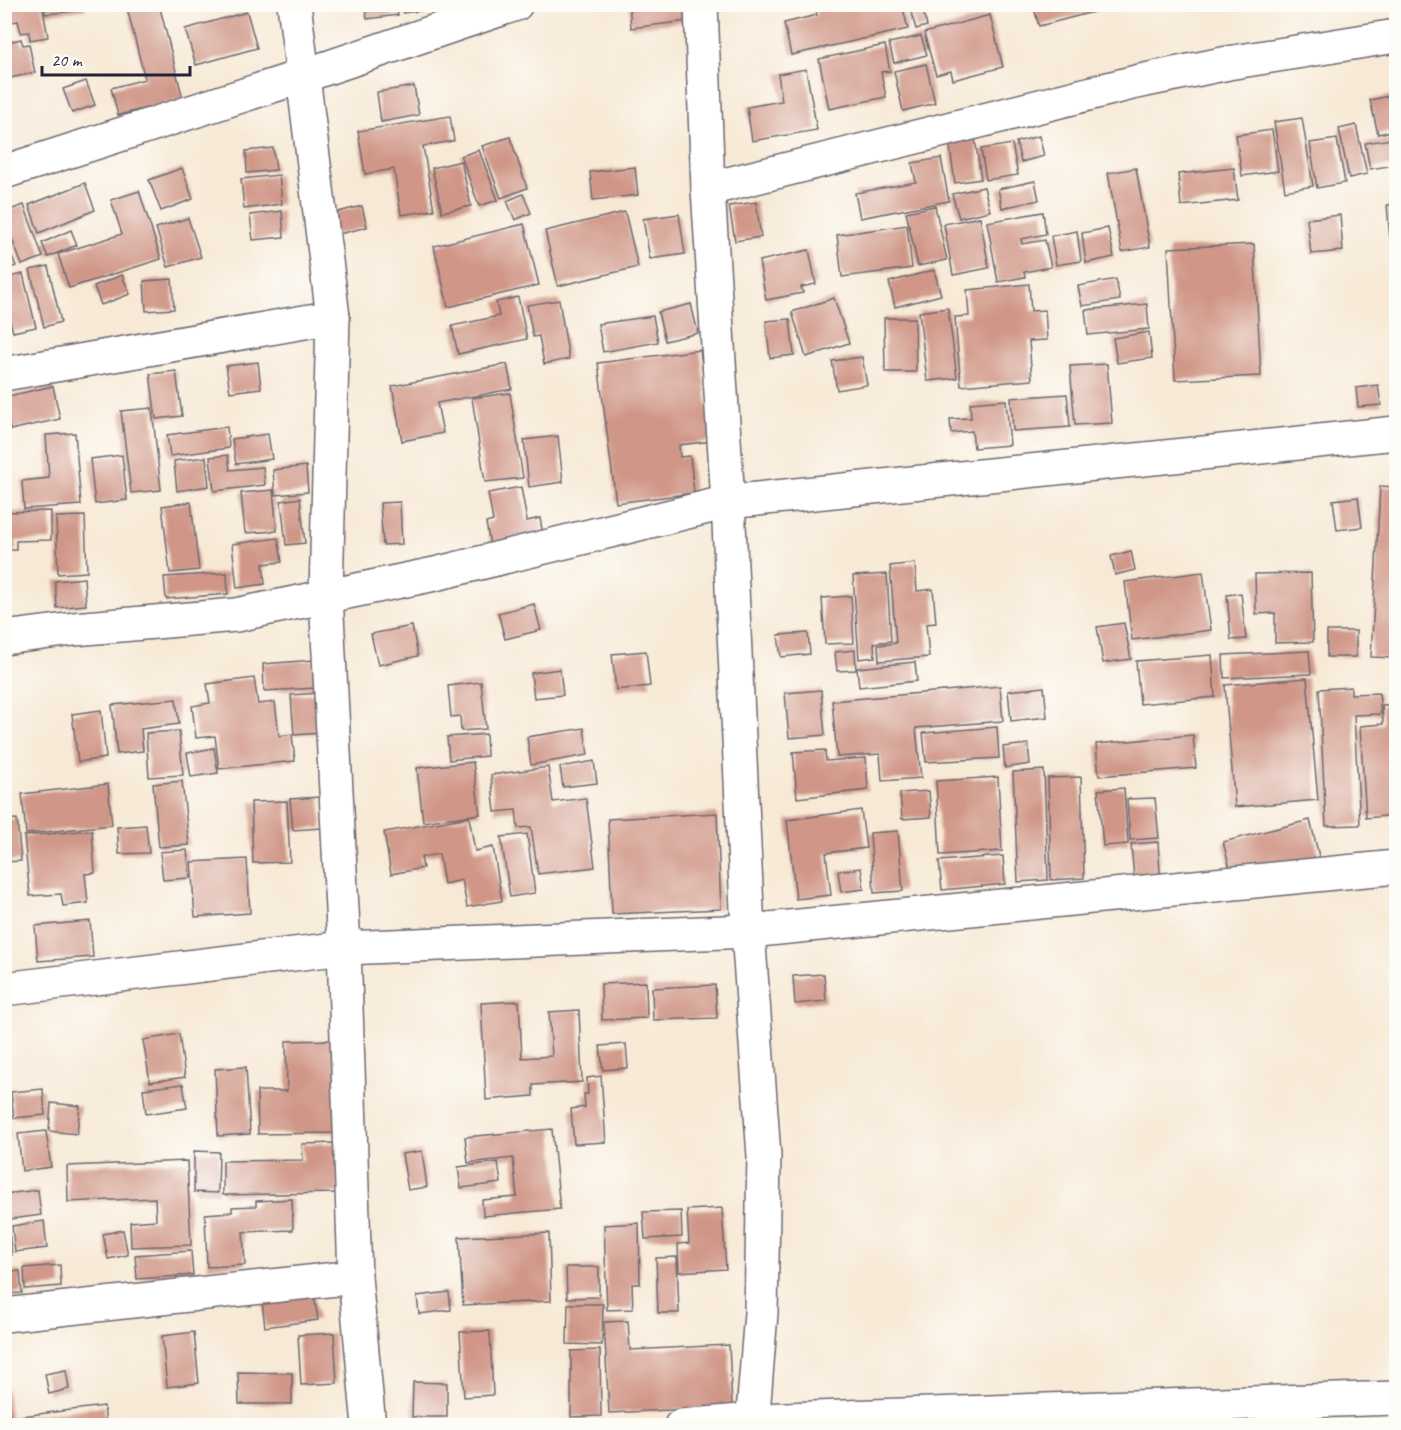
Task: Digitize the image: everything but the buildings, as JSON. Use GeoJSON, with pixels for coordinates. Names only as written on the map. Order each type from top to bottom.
{"type":"FeatureCollection","features":[{"type":"Feature","properties":{"kind":"street"},"geometry":{"type":"LineString","coordinates":[[294,4],[333,317],[326,595],[344,948],[355,1276],[369,1425]]}},
{"type":"Feature","properties":{"kind":"street"},"geometry":{"type":"LineString","coordinates":[[4,172],[303,76],[516,4]]}},
{"type":"Feature","properties":{"kind":"street"},"geometry":{"type":"LineString","coordinates":[[701,4],[708,189],[728,502],[748,931],[764,1156],[761,1313],[752,1423]]}},
{"type":"Feature","properties":{"kind":"street"},"geometry":{"type":"LineString","coordinates":[[708,189],[1136,82],[1228,63],[1396,36]]}},
{"type":"Feature","properties":{"kind":"street"},"geometry":{"type":"LineString","coordinates":[[4,374],[333,317]]}},
{"type":"Feature","properties":{"kind":"street"},"geometry":{"type":"LineString","coordinates":[[4,638],[75,629],[236,615],[435,574],[728,502],[1396,433]]}},
{"type":"Feature","properties":{"kind":"street"},"geometry":{"type":"LineString","coordinates":[[4,989],[344,948],[748,931],[1396,867]]}},
{"type":"Feature","properties":{"kind":"street"},"geometry":{"type":"LineString","coordinates":[[4,1315],[355,1276]]}},
{"type":"Feature","properties":{"kind":"street"},"geometry":{"type":"LineString","coordinates":[[681,1425],[1396,1398]]}}]}
